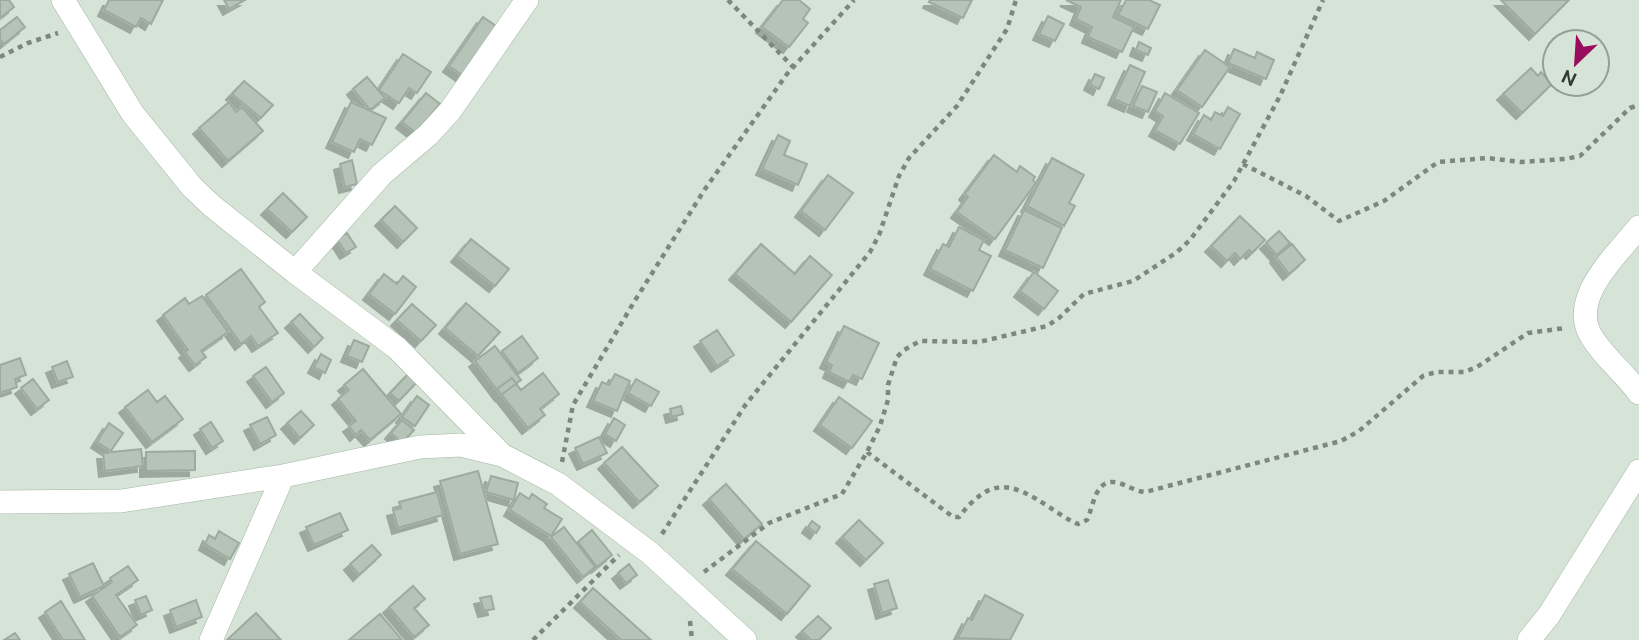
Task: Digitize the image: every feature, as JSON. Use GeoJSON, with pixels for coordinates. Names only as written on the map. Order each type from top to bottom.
{"type":"FeatureCollection","features":[{"type":"Feature","properties":{"kind":"street"},"geometry":{"type":"LineString","coordinates":[[63,0],[133,114],[192,187],[295,272],[397,348],[502,455]]}},
{"type":"Feature","properties":{"kind":"street"},"geometry":{"type":"LineString","coordinates":[[295,272],[373,183],[428,135],[450,111],[527,0]]}},
{"type":"Feature","properties":{"kind":"street"},"geometry":{"type":"LineString","coordinates":[[1639,227],[1598,279],[1584,312],[1592,338],[1639,393]]}},
{"type":"Feature","properties":{"kind":"street"},"geometry":{"type":"LineString","coordinates":[[0,502],[121,501],[284,476],[420,447],[461,445],[502,455],[558,484],[642,546],[746,640]]}},
{"type":"Feature","properties":{"kind":"street"},"geometry":{"type":"LineString","coordinates":[[1530,640],[1639,471]]}},
{"type":"Feature","properties":{"kind":"street"},"geometry":{"type":"LineString","coordinates":[[211,640],[284,476]]}},
{"type":"Feature","properties":{"kind":"path"},"geometry":{"type":"LineString","coordinates":[[727,0],[793,67]]}},
{"type":"Feature","properties":{"kind":"path"},"geometry":{"type":"LineString","coordinates":[[558,484],[570,414],[579,393],[705,189],[793,67],[854,0]]}},
{"type":"Feature","properties":{"kind":"path"},"geometry":{"type":"LineString","coordinates":[[533,640],[642,546],[746,404],[870,252],[899,176],[909,158],[957,106],[1007,29],[1016,0]]}},
{"type":"Feature","properties":{"kind":"path"},"geometry":{"type":"LineString","coordinates":[[686,585],[769,523],[842,494],[867,452],[886,411],[888,385],[898,357],[904,349],[920,341],[979,342],[1035,330],[1059,318],[1084,295],[1133,281],[1177,252],[1190,240],[1234,181],[1280,96],[1323,0]]}},
{"type":"Feature","properties":{"kind":"path"},"geometry":{"type":"LineString","coordinates":[[0,57],[28,43],[78,26]]}},
{"type":"Feature","properties":{"kind":"path"},"geometry":{"type":"LineString","coordinates":[[1243,164],[1306,196],[1339,221],[1384,201],[1438,162],[1487,158],[1521,162],[1580,156],[1630,108],[1639,105]]}},
{"type":"Feature","properties":{"kind":"path"},"geometry":{"type":"LineString","coordinates":[[867,452],[953,516],[959,517],[971,500],[985,491],[1007,486],[1022,491],[1073,522],[1082,523],[1087,520],[1097,490],[1105,484],[1117,483],[1145,492],[1341,441],[1359,431],[1423,376],[1436,372],[1464,372],[1478,367],[1528,333],[1587,325]]}},
{"type":"Feature","properties":{"kind":"building"},"geometry":{"type":"Polygon","coordinates":[[[0,0],[9,0],[14,7],[0,18],[0,0]]]}},
{"type":"Feature","properties":{"kind":"building"},"geometry":{"type":"Polygon","coordinates":[[[109,0],[163,0],[151,24],[141,18],[136,27],[104,10],[109,0]]]}},
{"type":"Feature","properties":{"kind":"building"},"geometry":{"type":"Polygon","coordinates":[[[224,0],[245,0],[229,9],[224,0]]]}},
{"type":"Feature","properties":{"kind":"building"},"geometry":{"type":"Polygon","coordinates":[[[783,0],[799,0],[810,9],[803,19],[808,23],[789,47],[762,27],[783,0]]]}},
{"type":"Feature","properties":{"kind":"building"},"geometry":{"type":"Polygon","coordinates":[[[972,0],[963,18],[929,2],[972,0]]]}},
{"type":"Feature","properties":{"kind":"building"},"geometry":{"type":"Polygon","coordinates":[[[1066,0],[1121,0],[1113,17],[1134,27],[1122,52],[1088,37],[1092,27],[1076,19],[1081,7],[1066,0]]]}},
{"type":"Feature","properties":{"kind":"building"},"geometry":{"type":"Polygon","coordinates":[[[1126,0],[1149,0],[1160,5],[1148,29],[1118,15],[1126,0]]]}},
{"type":"Feature","properties":{"kind":"building"},"geometry":{"type":"Polygon","coordinates":[[[1501,0],[1569,0],[1541,28],[1535,34],[1501,0]]]}},
{"type":"Feature","properties":{"kind":"building"},"geometry":{"type":"Polygon","coordinates":[[[1048,16],[1064,24],[1055,41],[1039,34],[1048,16]]]}},
{"type":"Feature","properties":{"kind":"building"},"geometry":{"type":"Polygon","coordinates":[[[17,17],[25,27],[4,44],[0,39],[0,30],[17,17]]]}},
{"type":"Feature","properties":{"kind":"building"},"geometry":{"type":"Polygon","coordinates":[[[483,17],[496,26],[462,75],[449,66],[483,17]]]}},
{"type":"Feature","properties":{"kind":"building"},"geometry":{"type":"Polygon","coordinates":[[[1139,42],[1151,48],[1148,55],[1136,50],[1139,42]]]}},
{"type":"Feature","properties":{"kind":"building"},"geometry":{"type":"Polygon","coordinates":[[[1234,49],[1255,58],[1257,52],[1274,60],[1266,79],[1228,63],[1234,49]]]}},
{"type":"Feature","properties":{"kind":"building"},"geometry":{"type":"Polygon","coordinates":[[[1205,50],[1230,67],[1202,107],[1177,90],[1205,50]]]}},
{"type":"Feature","properties":{"kind":"building"},"geometry":{"type":"Polygon","coordinates":[[[403,54],[431,72],[417,93],[409,88],[399,103],[379,90],[403,54]]]}},
{"type":"Feature","properties":{"kind":"building"},"geometry":{"type":"Polygon","coordinates":[[[1130,65],[1145,72],[1130,106],[1114,99],[1130,65]]]}},
{"type":"Feature","properties":{"kind":"building"},"geometry":{"type":"Polygon","coordinates":[[[1531,68],[1538,76],[1541,72],[1541,95],[1522,113],[1503,94],[1531,68]]]}},
{"type":"Feature","properties":{"kind":"building"},"geometry":{"type":"Polygon","coordinates":[[[1095,74],[1104,78],[1099,89],[1090,84],[1095,74]]]}},
{"type":"Feature","properties":{"kind":"building"},"geometry":{"type":"Polygon","coordinates":[[[367,77],[385,98],[370,110],[353,89],[367,77]]]}},
{"type":"Feature","properties":{"kind":"building"},"geometry":{"type":"Polygon","coordinates":[[[244,81],[273,105],[261,118],[232,94],[244,81]]]}},
{"type":"Feature","properties":{"kind":"building"},"geometry":{"type":"Polygon","coordinates":[[[1142,86],[1157,92],[1148,112],[1133,106],[1142,86]]]}},
{"type":"Feature","properties":{"kind":"building"},"geometry":{"type":"Polygon","coordinates":[[[426,93],[440,104],[416,133],[402,122],[426,93]]]}},
{"type":"Feature","properties":{"kind":"building"},"geometry":{"type":"Polygon","coordinates":[[[1165,93],[1199,113],[1180,144],[1155,130],[1163,116],[1155,111],[1165,93]]]}},
{"type":"Feature","properties":{"kind":"building"},"geometry":{"type":"Polygon","coordinates":[[[229,102],[236,112],[242,107],[263,131],[228,161],[199,128],[229,102]]]}},
{"type":"Feature","properties":{"kind":"building"},"geometry":{"type":"Polygon","coordinates":[[[351,102],[386,118],[372,145],[360,139],[354,152],[332,142],[351,102]]]}},
{"type":"Feature","properties":{"kind":"building"},"geometry":{"type":"Polygon","coordinates":[[[1228,107],[1240,114],[1220,149],[1193,134],[1204,115],[1211,120],[1215,112],[1223,116],[1228,107]]]}},
{"type":"Feature","properties":{"kind":"building"},"geometry":{"type":"Polygon","coordinates":[[[778,135],[790,141],[784,155],[807,164],[798,185],[762,169],[778,135]]]}},
{"type":"Feature","properties":{"kind":"building"},"geometry":{"type":"Polygon","coordinates":[[[994,155],[1017,172],[1020,166],[1035,177],[1033,180],[1036,183],[995,239],[957,212],[968,197],[965,194],[994,155]]]}},
{"type":"Feature","properties":{"kind":"building"},"geometry":{"type":"Polygon","coordinates":[[[1052,158],[1084,175],[1069,203],[1075,206],[1064,226],[1027,206],[1052,158]]]}},
{"type":"Feature","properties":{"kind":"building"},"geometry":{"type":"Polygon","coordinates":[[[352,160],[357,184],[345,187],[340,164],[352,160]]]}},
{"type":"Feature","properties":{"kind":"building"},"geometry":{"type":"Polygon","coordinates":[[[828,175],[853,193],[825,230],[801,211],[828,175]]]}},
{"type":"Feature","properties":{"kind":"building"},"geometry":{"type":"Polygon","coordinates":[[[283,193],[307,217],[292,232],[267,209],[283,193]]]}},
{"type":"Feature","properties":{"kind":"building"},"geometry":{"type":"Polygon","coordinates":[[[395,206],[417,228],[403,242],[381,220],[395,206]]]}},
{"type":"Feature","properties":{"kind":"building"},"geometry":{"type":"Polygon","coordinates":[[[1024,210],[1062,228],[1043,268],[1005,250],[1024,210]]]}},
{"type":"Feature","properties":{"kind":"building"},"geometry":{"type":"Polygon","coordinates":[[[1240,216],[1265,240],[1252,253],[1249,250],[1240,259],[1235,253],[1227,261],[1211,246],[1240,216]]]}},
{"type":"Feature","properties":{"kind":"building"},"geometry":{"type":"Polygon","coordinates":[[[959,227],[984,240],[979,250],[991,256],[973,291],[930,269],[943,244],[949,247],[959,227]]]}},
{"type":"Feature","properties":{"kind":"building"},"geometry":{"type":"Polygon","coordinates":[[[1279,231],[1290,243],[1277,255],[1266,243],[1279,231]]]}},
{"type":"Feature","properties":{"kind":"building"},"geometry":{"type":"Polygon","coordinates":[[[347,233],[356,247],[346,253],[337,239],[347,233]]]}},
{"type":"Feature","properties":{"kind":"building"},"geometry":{"type":"Polygon","coordinates":[[[471,239],[509,269],[495,286],[457,256],[471,239]]]}},
{"type":"Feature","properties":{"kind":"building"},"geometry":{"type":"Polygon","coordinates":[[[761,244],[795,274],[810,256],[832,275],[791,322],[735,274],[761,244]]]}},
{"type":"Feature","properties":{"kind":"building"},"geometry":{"type":"Polygon","coordinates":[[[1292,244],[1305,260],[1289,274],[1276,257],[1292,244]]]}},
{"type":"Feature","properties":{"kind":"building"},"geometry":{"type":"Polygon","coordinates":[[[241,269],[265,302],[259,307],[278,333],[258,346],[251,336],[241,344],[206,295],[241,269]]]}},
{"type":"Feature","properties":{"kind":"building"},"geometry":{"type":"Polygon","coordinates":[[[1034,272],[1058,291],[1044,309],[1020,291],[1034,272]]]}},
{"type":"Feature","properties":{"kind":"building"},"geometry":{"type":"Polygon","coordinates":[[[384,274],[397,284],[403,276],[416,287],[395,314],[369,294],[384,274]]]}},
{"type":"Feature","properties":{"kind":"building"},"geometry":{"type":"Polygon","coordinates":[[[202,296],[228,332],[201,351],[206,357],[195,365],[185,352],[188,350],[163,315],[185,298],[189,304],[202,296]]]}},
{"type":"Feature","properties":{"kind":"building"},"geometry":{"type":"Polygon","coordinates":[[[466,303],[500,332],[478,356],[445,328],[466,303]]]}},
{"type":"Feature","properties":{"kind":"building"},"geometry":{"type":"Polygon","coordinates":[[[412,304],[436,325],[421,341],[397,320],[412,304]]]}},
{"type":"Feature","properties":{"kind":"building"},"geometry":{"type":"Polygon","coordinates":[[[300,314],[323,338],[314,347],[291,322],[300,314]]]}},
{"type":"Feature","properties":{"kind":"building"},"geometry":{"type":"Polygon","coordinates":[[[844,326],[879,343],[862,379],[853,375],[849,382],[829,372],[832,365],[826,362],[844,326]]]}},
{"type":"Feature","properties":{"kind":"building"},"geometry":{"type":"Polygon","coordinates":[[[717,330],[734,355],[717,366],[700,341],[717,330]]]}},
{"type":"Feature","properties":{"kind":"building"},"geometry":{"type":"Polygon","coordinates":[[[522,336],[538,358],[518,373],[502,351],[522,336]]]}},
{"type":"Feature","properties":{"kind":"building"},"geometry":{"type":"Polygon","coordinates":[[[354,340],[369,346],[362,362],[347,356],[354,340]]]}},
{"type":"Feature","properties":{"kind":"building"},"geometry":{"type":"Polygon","coordinates":[[[495,346],[521,380],[501,395],[475,361],[495,346]]]}},
{"type":"Feature","properties":{"kind":"building"},"geometry":{"type":"Polygon","coordinates":[[[321,354],[331,360],[325,373],[314,367],[321,354]]]}},
{"type":"Feature","properties":{"kind":"building"},"geometry":{"type":"Polygon","coordinates":[[[20,358],[26,375],[15,379],[17,387],[0,393],[0,365],[20,358]]]}},
{"type":"Feature","properties":{"kind":"building"},"geometry":{"type":"Polygon","coordinates":[[[67,361],[73,377],[58,382],[52,367],[67,361]]]}},
{"type":"Feature","properties":{"kind":"building"},"geometry":{"type":"Polygon","coordinates":[[[266,367],[284,393],[272,402],[253,376],[266,367]]]}},
{"type":"Feature","properties":{"kind":"building"},"geometry":{"type":"Polygon","coordinates":[[[363,369],[401,414],[370,440],[361,430],[356,435],[349,426],[356,421],[338,399],[349,390],[344,385],[363,369]]]}},
{"type":"Feature","properties":{"kind":"building"},"geometry":{"type":"Polygon","coordinates":[[[409,373],[418,381],[399,401],[390,393],[409,373]]]}},
{"type":"Feature","properties":{"kind":"building"},"geometry":{"type":"Polygon","coordinates":[[[543,373],[559,394],[540,409],[545,415],[528,428],[497,389],[512,378],[521,390],[543,373]]]}},
{"type":"Feature","properties":{"kind":"building"},"geometry":{"type":"Polygon","coordinates":[[[615,374],[630,381],[617,411],[593,401],[602,382],[609,385],[615,374]]]}},
{"type":"Feature","properties":{"kind":"building"},"geometry":{"type":"Polygon","coordinates":[[[33,379],[49,400],[37,409],[21,388],[33,379]]]}},
{"type":"Feature","properties":{"kind":"building"},"geometry":{"type":"Polygon","coordinates":[[[636,379],[659,392],[651,406],[628,393],[636,379]]]}},
{"type":"Feature","properties":{"kind":"building"},"geometry":{"type":"Polygon","coordinates":[[[148,390],[157,402],[165,396],[183,419],[152,442],[125,407],[148,390]]]}},
{"type":"Feature","properties":{"kind":"building"},"geometry":{"type":"Polygon","coordinates":[[[417,396],[429,405],[415,426],[402,417],[417,396]]]}},
{"type":"Feature","properties":{"kind":"building"},"geometry":{"type":"Polygon","coordinates":[[[839,397],[872,421],[852,448],[820,425],[839,397]]]}},
{"type":"Feature","properties":{"kind":"building"},"geometry":{"type":"Polygon","coordinates":[[[681,406],[683,414],[672,417],[670,409],[681,406]]]}},
{"type":"Feature","properties":{"kind":"building"},"geometry":{"type":"Polygon","coordinates":[[[301,411],[314,425],[300,438],[287,423],[301,411]]]}},
{"type":"Feature","properties":{"kind":"building"},"geometry":{"type":"Polygon","coordinates":[[[267,417],[276,435],[260,444],[250,425],[267,417]]]}},
{"type":"Feature","properties":{"kind":"building"},"geometry":{"type":"Polygon","coordinates":[[[614,418],[625,425],[616,441],[605,434],[614,418]]]}},
{"type":"Feature","properties":{"kind":"building"},"geometry":{"type":"Polygon","coordinates":[[[402,420],[414,430],[402,443],[391,433],[402,420]]]}},
{"type":"Feature","properties":{"kind":"building"},"geometry":{"type":"Polygon","coordinates":[[[211,422],[223,441],[212,448],[200,429],[211,422]]]}},
{"type":"Feature","properties":{"kind":"building"},"geometry":{"type":"Polygon","coordinates":[[[109,423],[123,433],[111,451],[97,442],[109,423]]]}},
{"type":"Feature","properties":{"kind":"building"},"geometry":{"type":"Polygon","coordinates":[[[599,437],[607,453],[583,464],[575,448],[599,437]]]}},
{"type":"Feature","properties":{"kind":"building"},"geometry":{"type":"Polygon","coordinates":[[[622,447],[658,486],[639,502],[604,463],[622,447]]]}},
{"type":"Feature","properties":{"kind":"building"},"geometry":{"type":"Polygon","coordinates":[[[141,449],[143,466],[105,471],[103,453],[141,449]]]}},
{"type":"Feature","properties":{"kind":"building"},"geometry":{"type":"Polygon","coordinates":[[[195,451],[195,470],[146,471],[146,452],[195,451]]]}},
{"type":"Feature","properties":{"kind":"building"},"geometry":{"type":"Polygon","coordinates":[[[478,471],[498,544],[460,554],[440,481],[478,471]]]}},
{"type":"Feature","properties":{"kind":"building"},"geometry":{"type":"Polygon","coordinates":[[[491,476],[518,483],[514,500],[486,492],[491,476]]]}},
{"type":"Feature","properties":{"kind":"building"},"geometry":{"type":"Polygon","coordinates":[[[726,484],[762,524],[744,539],[709,499],[726,484]]]}},
{"type":"Feature","properties":{"kind":"building"},"geometry":{"type":"Polygon","coordinates":[[[437,492],[443,515],[398,528],[393,510],[401,508],[399,502],[437,492]]]}},
{"type":"Feature","properties":{"kind":"building"},"geometry":{"type":"Polygon","coordinates":[[[520,493],[529,499],[532,494],[547,504],[544,508],[562,519],[551,536],[510,510],[520,493]]]}},
{"type":"Feature","properties":{"kind":"building"},"geometry":{"type":"Polygon","coordinates":[[[340,513],[348,530],[314,545],[306,527],[340,513]]]}},
{"type":"Feature","properties":{"kind":"building"},"geometry":{"type":"Polygon","coordinates":[[[859,520],[883,543],[866,560],[842,537],[859,520]]]}},
{"type":"Feature","properties":{"kind":"building"},"geometry":{"type":"Polygon","coordinates":[[[812,521],[820,527],[816,533],[808,527],[812,521]]]}},
{"type":"Feature","properties":{"kind":"building"},"geometry":{"type":"Polygon","coordinates":[[[564,527],[595,567],[583,577],[551,537],[564,527]]]}},
{"type":"Feature","properties":{"kind":"building"},"geometry":{"type":"Polygon","coordinates":[[[592,530],[612,555],[597,567],[578,542],[592,530]]]}},
{"type":"Feature","properties":{"kind":"building"},"geometry":{"type":"Polygon","coordinates":[[[219,531],[239,543],[230,559],[205,544],[209,535],[215,539],[219,531]]]}},
{"type":"Feature","properties":{"kind":"building"},"geometry":{"type":"Polygon","coordinates":[[[756,541],[810,586],[787,614],[732,569],[756,541]]]}},
{"type":"Feature","properties":{"kind":"building"},"geometry":{"type":"Polygon","coordinates":[[[372,545],[381,555],[359,575],[350,564],[372,545]]]}},
{"type":"Feature","properties":{"kind":"building"},"geometry":{"type":"Polygon","coordinates":[[[93,563],[104,586],[80,597],[69,574],[93,563]]]}},
{"type":"Feature","properties":{"kind":"building"},"geometry":{"type":"Polygon","coordinates":[[[629,564],[637,575],[626,583],[618,573],[629,564]]]}},
{"type":"Feature","properties":{"kind":"building"},"geometry":{"type":"Polygon","coordinates":[[[128,566],[138,580],[116,595],[137,625],[120,637],[92,596],[112,582],[110,578],[128,566]]]}},
{"type":"Feature","properties":{"kind":"building"},"geometry":{"type":"Polygon","coordinates":[[[888,580],[897,608],[882,613],[874,584],[888,580]]]}},
{"type":"Feature","properties":{"kind":"building"},"geometry":{"type":"Polygon","coordinates":[[[413,586],[425,599],[414,608],[429,625],[414,637],[389,607],[413,586]]]}},
{"type":"Feature","properties":{"kind":"building"},"geometry":{"type":"Polygon","coordinates":[[[593,588],[651,640],[621,640],[580,602],[593,588]]]}},
{"type":"Feature","properties":{"kind":"building"},"geometry":{"type":"Polygon","coordinates":[[[985,595],[1023,615],[1010,640],[958,638],[968,618],[972,620],[985,595]]]}},
{"type":"Feature","properties":{"kind":"building"},"geometry":{"type":"Polygon","coordinates":[[[146,596],[152,610],[141,615],[135,600],[146,596]]]}},
{"type":"Feature","properties":{"kind":"building"},"geometry":{"type":"Polygon","coordinates":[[[491,596],[494,609],[484,611],[480,598],[491,596]]]}},
{"type":"Feature","properties":{"kind":"building"},"geometry":{"type":"Polygon","coordinates":[[[196,600],[202,617],[176,627],[170,610],[196,600]]]}},
{"type":"Feature","properties":{"kind":"building"},"geometry":{"type":"Polygon","coordinates":[[[61,601],[85,640],[63,640],[45,612],[61,601]]]}},
{"type":"Feature","properties":{"kind":"building"},"geometry":{"type":"Polygon","coordinates":[[[256,613],[281,640],[227,640],[256,613]]]}},
{"type":"Feature","properties":{"kind":"building"},"geometry":{"type":"Polygon","coordinates":[[[380,614],[402,640],[349,640],[380,614]]]}},
{"type":"Feature","properties":{"kind":"building"},"geometry":{"type":"Polygon","coordinates":[[[818,616],[831,628],[819,640],[811,640],[802,631],[818,616]]]}},
{"type":"Feature","properties":{"kind":"building"},"geometry":{"type":"Polygon","coordinates":[[[15,633],[20,640],[4,640],[15,633]]]}}]}
